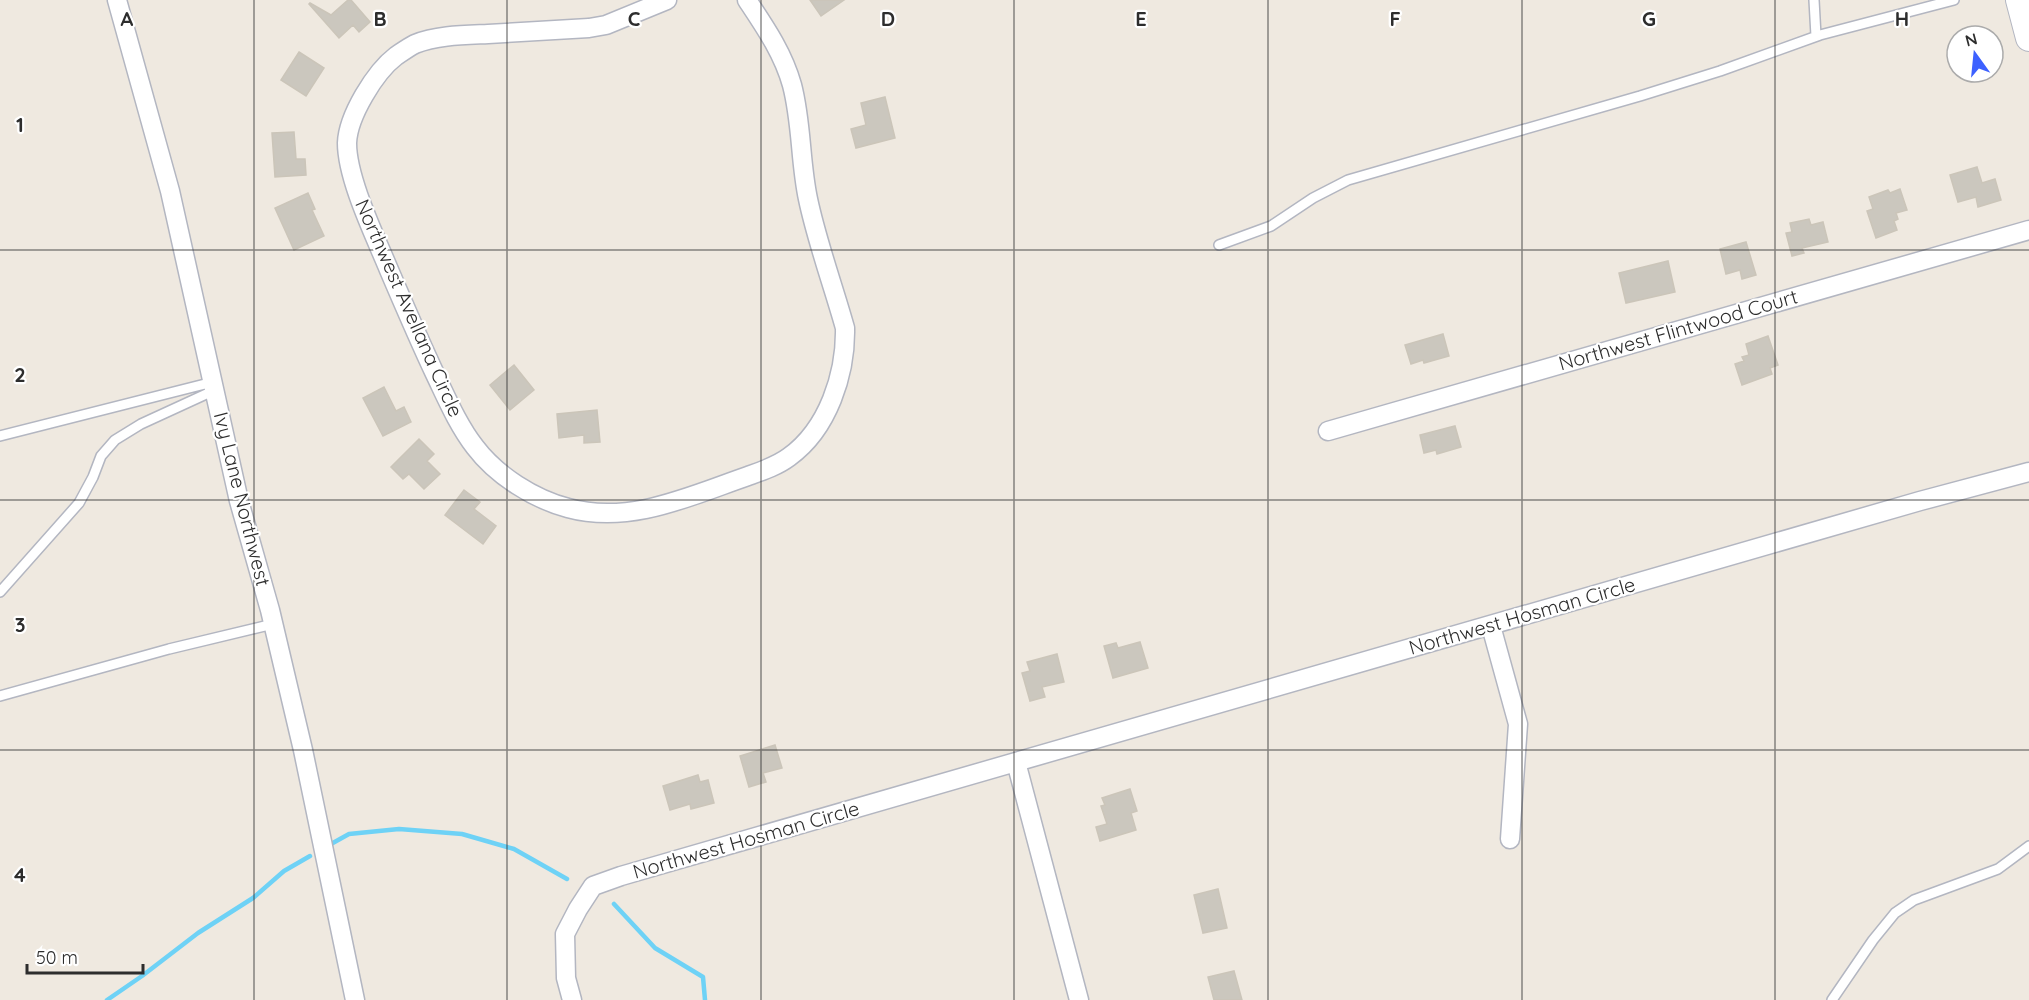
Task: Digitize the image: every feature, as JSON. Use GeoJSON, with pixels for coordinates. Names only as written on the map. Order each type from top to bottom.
{"type":"FeatureCollection","features":[{"type":"Feature","properties":{"kind":"street","name":"Ivy Lane Northwest"},"geometry":{"type":"LineString","coordinates":[[117,0],[170,191],[239,501],[273,624],[303,750],[355,1000]]}},
{"type":"Feature","properties":{"kind":"street","name":"Northwest Avellana Circle"},"geometry":{"type":"LineString","coordinates":[[667,0],[606,25],[589,28],[467,35],[415,44],[394,58],[377,75],[349,128],[347,142],[349,160],[363,207],[404,306],[455,417],[477,449],[497,469],[528,492],[567,508],[601,514],[636,512],[677,501],[773,467],[790,456],[810,436],[828,410],[839,380],[846,348],[845,328],[808,202],[803,174],[800,128],[792,87],[774,42],[747,0]]}},
{"type":"Feature","properties":{"kind":"street"},"geometry":{"type":"LineString","coordinates":[[2019,0],[2029,38]]}},
{"type":"Feature","properties":{"kind":"street","name":"Northwest Flintwood Court"},"geometry":{"type":"LineString","coordinates":[[1328,431],[2029,230]]}},
{"type":"Feature","properties":{"kind":"street","name":"Northwest Hosman Circle"},"geometry":{"type":"LineString","coordinates":[[572,1000],[566,978],[566,934],[593,886],[621,876],[1920,501],[2029,472]]}},
{"type":"Feature","properties":{"kind":"street"},"geometry":{"type":"LineString","coordinates":[[1491,626],[1518,724],[1510,839]]}},
{"type":"Feature","properties":{"kind":"street"},"geometry":{"type":"LineString","coordinates":[[1016,762],[1078,1000]]}},
{"type":"Feature","properties":{"kind":"lane"},"geometry":{"type":"LineString","coordinates":[[1814,0],[1816,36]]}},
{"type":"Feature","properties":{"kind":"lane"},"geometry":{"type":"LineString","coordinates":[[1219,244],[1271,226],[1313,198],[1348,180],[1650,93],[1720,71],[1816,36],[1954,0]]}},
{"type":"Feature","properties":{"kind":"lane"},"geometry":{"type":"LineString","coordinates":[[0,436],[214,386]]}},
{"type":"Feature","properties":{"kind":"lane"},"geometry":{"type":"LineString","coordinates":[[0,592],[79,503],[101,456],[114,440],[214,386]]}},
{"type":"Feature","properties":{"kind":"lane"},"geometry":{"type":"LineString","coordinates":[[0,696],[169,649],[273,624]]}},
{"type":"Feature","properties":{"kind":"lane"},"geometry":{"type":"LineString","coordinates":[[1832,1000],[1873,940],[1895,913],[1914,900],[1998,869],[2029,846]]}},
{"type":"Feature","properties":{"kind":"building"},"geometry":{"type":"Polygon","coordinates":[[[351,0],[370,22],[359,32],[353,25],[339,38],[309,4],[331,15],[351,0]]]}},
{"type":"Feature","properties":{"kind":"building"},"geometry":{"type":"Polygon","coordinates":[[[810,0],[844,0],[821,16],[810,0]]]}},
{"type":"Feature","properties":{"kind":"building"},"geometry":{"type":"Polygon","coordinates":[[[299,52],[324,68],[306,96],[281,80],[299,52]]]}},
{"type":"Feature","properties":{"kind":"building"},"geometry":{"type":"Polygon","coordinates":[[[885,97],[895,138],[856,148],[851,129],[866,125],[861,103],[885,97]]]}},
{"type":"Feature","properties":{"kind":"building"},"geometry":{"type":"Polygon","coordinates":[[[294,132],[296,159],[305,159],[306,175],[275,177],[272,133],[294,132]]]}},
{"type":"Feature","properties":{"kind":"building"},"geometry":{"type":"Polygon","coordinates":[[[1977,167],[1982,183],[1995,179],[2001,200],[1978,207],[1976,197],[1958,202],[1950,175],[1977,167]]]}},
{"type":"Feature","properties":{"kind":"building"},"geometry":{"type":"Polygon","coordinates":[[[1900,189],[1907,210],[1896,213],[1898,219],[1894,221],[1897,230],[1876,238],[1867,211],[1873,209],[1869,197],[1888,190],[1890,193],[1900,189]]]}},
{"type":"Feature","properties":{"kind":"building"},"geometry":{"type":"Polygon","coordinates":[[[308,193],[315,209],[312,210],[324,236],[294,250],[275,208],[308,193]]]}},
{"type":"Feature","properties":{"kind":"building"},"geometry":{"type":"Polygon","coordinates":[[[1809,219],[1811,225],[1823,222],[1828,242],[1802,248],[1804,253],[1792,256],[1786,233],[1792,232],[1790,223],[1809,219]]]}},
{"type":"Feature","properties":{"kind":"building"},"geometry":{"type":"Polygon","coordinates":[[[1746,242],[1756,275],[1742,279],[1740,270],[1726,274],[1720,249],[1746,242]]]}},
{"type":"Feature","properties":{"kind":"building"},"geometry":{"type":"Polygon","coordinates":[[[1668,261],[1675,292],[1626,303],[1619,273],[1668,261]]]}},
{"type":"Feature","properties":{"kind":"building"},"geometry":{"type":"Polygon","coordinates":[[[1443,334],[1449,356],[1411,364],[1405,345],[1443,334]]]}},
{"type":"Feature","properties":{"kind":"building"},"geometry":{"type":"Polygon","coordinates":[[[1768,336],[1778,365],[1770,368],[1772,374],[1742,385],[1735,364],[1744,361],[1742,357],[1749,355],[1746,344],[1768,336]]]}},
{"type":"Feature","properties":{"kind":"building"},"geometry":{"type":"Polygon","coordinates":[[[514,365],[534,390],[510,410],[490,385],[514,365]]]}},
{"type":"Feature","properties":{"kind":"building"},"geometry":{"type":"Polygon","coordinates":[[[384,387],[396,411],[404,407],[411,422],[383,436],[363,398],[384,387]]]}},
{"type":"Feature","properties":{"kind":"building"},"geometry":{"type":"Polygon","coordinates":[[[597,410],[600,442],[584,443],[584,435],[559,438],[557,414],[597,410]]]}},
{"type":"Feature","properties":{"kind":"building"},"geometry":{"type":"Polygon","coordinates":[[[1455,426],[1461,447],[1437,454],[1436,450],[1424,453],[1420,435],[1455,426]]]}},
{"type":"Feature","properties":{"kind":"building"},"geometry":{"type":"Polygon","coordinates":[[[419,439],[434,454],[427,461],[440,474],[424,489],[409,474],[403,479],[391,467],[419,439]]]}},
{"type":"Feature","properties":{"kind":"building"},"geometry":{"type":"Polygon","coordinates":[[[464,490],[480,502],[474,509],[496,526],[483,544],[445,515],[464,490]]]}},
{"type":"Feature","properties":{"kind":"building"},"geometry":{"type":"Polygon","coordinates":[[[1140,642],[1148,668],[1113,678],[1104,646],[1116,643],[1118,648],[1140,642]]]}},
{"type":"Feature","properties":{"kind":"building"},"geometry":{"type":"Polygon","coordinates":[[[1057,654],[1064,682],[1042,687],[1045,697],[1030,701],[1022,673],[1030,671],[1027,662],[1057,654]]]}},
{"type":"Feature","properties":{"kind":"building"},"geometry":{"type":"Polygon","coordinates":[[[775,745],[782,768],[763,773],[766,782],[749,787],[740,756],[775,745]]]}},
{"type":"Feature","properties":{"kind":"building"},"geometry":{"type":"Polygon","coordinates":[[[698,775],[700,782],[708,780],[714,803],[691,809],[690,804],[670,810],[663,786],[698,775]]]}},
{"type":"Feature","properties":{"kind":"building"},"geometry":{"type":"Polygon","coordinates":[[[1130,789],[1137,811],[1131,813],[1136,830],[1100,841],[1096,827],[1107,824],[1101,806],[1105,805],[1102,798],[1130,789]]]}},
{"type":"Feature","properties":{"kind":"building"},"geometry":{"type":"Polygon","coordinates":[[[1218,889],[1227,928],[1203,933],[1194,895],[1218,889]]]}},
{"type":"Feature","properties":{"kind":"building"},"geometry":{"type":"Polygon","coordinates":[[[1234,971],[1242,1000],[1214,1000],[1208,977],[1234,971]]]}},
{"type":"Feature","properties":{"kind":"waterway"},"geometry":{"type":"LineString","coordinates":[[331,844],[349,834],[399,829],[462,834],[514,849],[567,879]]}},
{"type":"Feature","properties":{"kind":"waterway"},"geometry":{"type":"LineString","coordinates":[[107,1000],[198,933],[253,898],[284,871],[310,856]]}},
{"type":"Feature","properties":{"kind":"waterway"},"geometry":{"type":"LineString","coordinates":[[614,904],[655,948],[703,977],[705,1000]]}}]}
